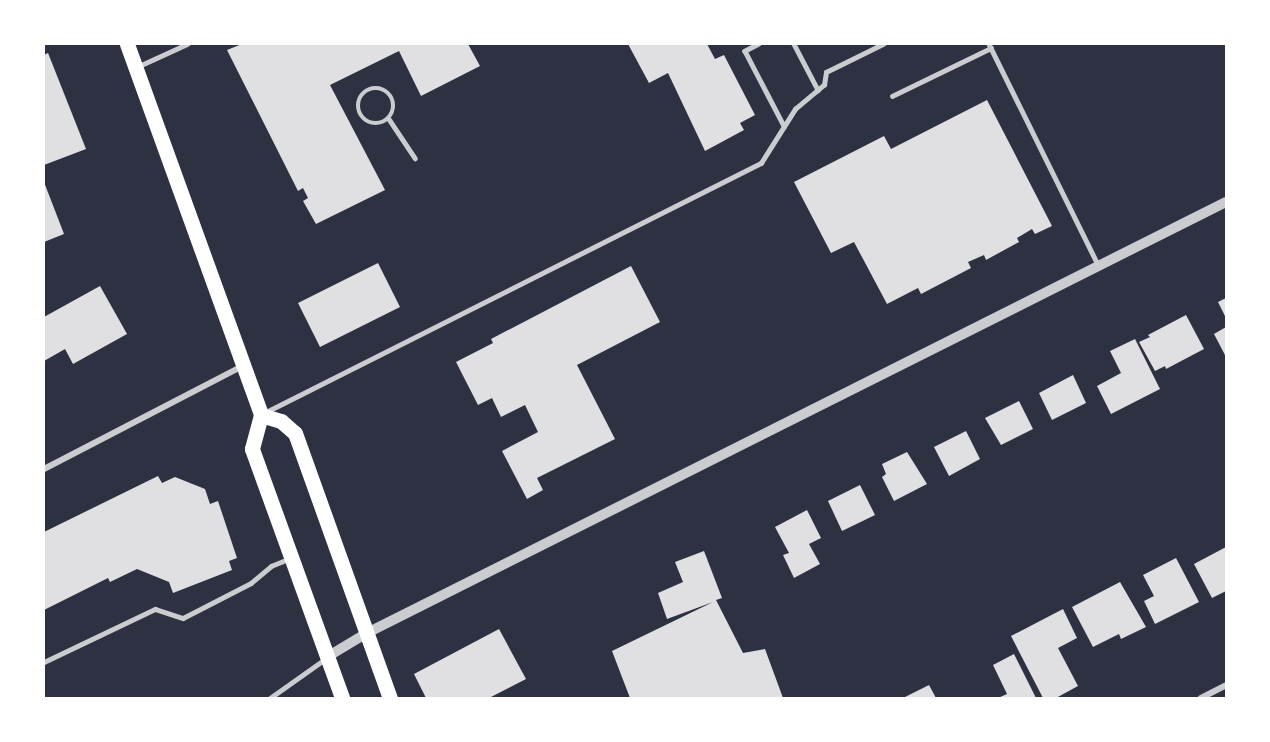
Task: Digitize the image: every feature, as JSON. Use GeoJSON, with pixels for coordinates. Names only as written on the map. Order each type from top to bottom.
{"type":"FeatureCollection","features":[{"type":"Feature","properties":{"kind":"main road"},"geometry":{"type":"LineString","coordinates":[[127,44],[261,415],[252,448],[342,699]]}},
{"type":"Feature","properties":{"kind":"main road"},"geometry":{"type":"LineString","coordinates":[[261,415],[281,421],[295,433],[390,699]]}},
{"type":"Feature","properties":{"kind":"street"},"geometry":{"type":"LineString","coordinates":[[327,657],[367,633],[1227,202]]}},
{"type":"Feature","properties":{"kind":"street"},"geometry":{"type":"LineString","coordinates":[[44,469],[243,366]]}},
{"type":"Feature","properties":{"kind":"street"},"geometry":{"type":"LineString","coordinates":[[1201,699],[1227,685]]}},
{"type":"Feature","properties":{"kind":"lane"},"geometry":{"type":"LineString","coordinates":[[136,68],[187,44]]}},
{"type":"Feature","properties":{"kind":"lane"},"geometry":{"type":"LineString","coordinates":[[759,44],[745,51],[784,126]]}},
{"type":"Feature","properties":{"kind":"lane"},"geometry":{"type":"LineString","coordinates":[[794,44],[818,90]]}},
{"type":"Feature","properties":{"kind":"lane"},"geometry":{"type":"LineString","coordinates":[[261,415],[760,163],[795,109],[824,85],[826,72],[883,44]]}},
{"type":"Feature","properties":{"kind":"lane"},"geometry":{"type":"LineString","coordinates":[[892,96],[990,46],[1099,266]]}},
{"type":"Feature","properties":{"kind":"lane"},"geometry":{"type":"LineString","coordinates":[[376,89],[391,96],[394,108],[389,119],[374,124],[364,118],[359,108],[365,93],[376,89]]}},
{"type":"Feature","properties":{"kind":"lane"},"geometry":{"type":"LineString","coordinates":[[389,119],[415,158]]}},
{"type":"Feature","properties":{"kind":"lane"},"geometry":{"type":"LineString","coordinates":[[44,662],[155,609],[183,618],[252,583],[271,566],[291,558]]}},
{"type":"Feature","properties":{"kind":"lane"},"geometry":{"type":"LineString","coordinates":[[270,699],[327,657]]}},
{"type":"Feature","properties":{"kind":"building"},"geometry":{"type":"Polygon","coordinates":[[[242,44],[468,44],[480,66],[421,96],[399,51],[330,85],[385,190],[316,224],[303,201],[308,198],[303,188],[298,191],[227,50],[242,44]]]}},
{"type":"Feature","properties":{"kind":"building"},"geometry":{"type":"Polygon","coordinates":[[[628,44],[707,44],[715,59],[724,55],[755,115],[740,123],[744,130],[705,151],[668,73],[649,83],[628,44]]]}},
{"type":"Feature","properties":{"kind":"building"},"geometry":{"type":"Polygon","coordinates":[[[48,53],[86,149],[44,165],[44,55],[48,53]]]}},
{"type":"Feature","properties":{"kind":"building"},"geometry":{"type":"Polygon","coordinates":[[[987,100],[1052,226],[1035,234],[1032,229],[1017,238],[1019,242],[986,260],[984,255],[968,262],[971,268],[921,294],[918,288],[887,304],[854,242],[831,253],[794,182],[884,136],[891,149],[987,100]]]}},
{"type":"Feature","properties":{"kind":"building"},"geometry":{"type":"Polygon","coordinates":[[[44,182],[64,234],[44,242],[44,182]]]}},
{"type":"Feature","properties":{"kind":"building"},"geometry":{"type":"Polygon","coordinates":[[[378,263],[400,307],[320,347],[298,303],[378,263]]]}},
{"type":"Feature","properties":{"kind":"building"},"geometry":{"type":"Polygon","coordinates":[[[631,266],[660,322],[577,365],[615,439],[537,478],[543,490],[527,499],[502,451],[538,432],[525,405],[501,417],[492,398],[478,405],[456,362],[493,343],[491,339],[631,266]]]}},
{"type":"Feature","properties":{"kind":"building"},"geometry":{"type":"Polygon","coordinates":[[[100,286],[127,334],[73,364],[65,349],[44,361],[44,317],[100,286]]]}},
{"type":"Feature","properties":{"kind":"building"},"geometry":{"type":"Polygon","coordinates":[[[1226,298],[1226,318],[1218,302],[1226,298]]]}},
{"type":"Feature","properties":{"kind":"building"},"geometry":{"type":"Polygon","coordinates":[[[1186,315],[1204,349],[1166,369],[1165,366],[1155,371],[1139,342],[1186,315]]]}},
{"type":"Feature","properties":{"kind":"building"},"geometry":{"type":"Polygon","coordinates":[[[1226,327],[1226,357],[1214,334],[1226,327]]]}},
{"type":"Feature","properties":{"kind":"building"},"geometry":{"type":"Polygon","coordinates":[[[1135,339],[1160,389],[1111,414],[1097,386],[1121,373],[1110,351],[1135,339]]]}},
{"type":"Feature","properties":{"kind":"building"},"geometry":{"type":"Polygon","coordinates":[[[1073,375],[1086,403],[1052,420],[1039,393],[1073,375]]]}},
{"type":"Feature","properties":{"kind":"building"},"geometry":{"type":"Polygon","coordinates":[[[1019,401],[1033,429],[1001,445],[985,418],[1019,401]]]}},
{"type":"Feature","properties":{"kind":"building"},"geometry":{"type":"Polygon","coordinates":[[[966,431],[980,459],[949,476],[934,447],[966,431]]]}},
{"type":"Feature","properties":{"kind":"building"},"geometry":{"type":"Polygon","coordinates":[[[907,452],[927,484],[894,501],[882,477],[886,474],[882,464],[907,452]]]}},
{"type":"Feature","properties":{"kind":"building"},"geometry":{"type":"Polygon","coordinates":[[[158,476],[162,483],[175,477],[205,489],[210,504],[218,501],[237,558],[229,561],[232,570],[173,593],[169,582],[137,569],[110,582],[108,578],[44,610],[44,532],[158,476]]]}},
{"type":"Feature","properties":{"kind":"building"},"geometry":{"type":"Polygon","coordinates":[[[860,485],[875,515],[842,531],[828,501],[860,485]]]}},
{"type":"Feature","properties":{"kind":"building"},"geometry":{"type":"Polygon","coordinates":[[[807,510],[821,538],[809,544],[820,564],[794,578],[783,555],[789,553],[775,527],[807,510]]]}},
{"type":"Feature","properties":{"kind":"building"},"geometry":{"type":"Polygon","coordinates":[[[1226,547],[1226,591],[1212,598],[1194,564],[1226,547]]]}},
{"type":"Feature","properties":{"kind":"building"},"geometry":{"type":"Polygon","coordinates":[[[704,551],[722,598],[716,600],[743,653],[765,649],[783,698],[630,698],[612,651],[713,602],[667,619],[658,593],[683,582],[675,562],[704,551]]]}},
{"type":"Feature","properties":{"kind":"building"},"geometry":{"type":"Polygon","coordinates":[[[1176,558],[1199,602],[1155,624],[1144,601],[1154,596],[1143,575],[1176,558]]]}},
{"type":"Feature","properties":{"kind":"building"},"geometry":{"type":"Polygon","coordinates":[[[1120,582],[1146,627],[1121,639],[1119,634],[1093,647],[1072,607],[1120,582]]]}},
{"type":"Feature","properties":{"kind":"building"},"geometry":{"type":"Polygon","coordinates":[[[1063,609],[1077,638],[1058,648],[1078,686],[1056,698],[1043,698],[1011,636],[1063,609]]]}},
{"type":"Feature","properties":{"kind":"building"},"geometry":{"type":"Polygon","coordinates":[[[499,629],[526,679],[489,698],[426,698],[414,674],[499,629]]]}},
{"type":"Feature","properties":{"kind":"building"},"geometry":{"type":"Polygon","coordinates":[[[1014,654],[1036,698],[998,698],[1007,694],[993,665],[1014,654]]]}},
{"type":"Feature","properties":{"kind":"building"},"geometry":{"type":"Polygon","coordinates":[[[929,685],[936,698],[903,698],[929,685]]]}}]}
